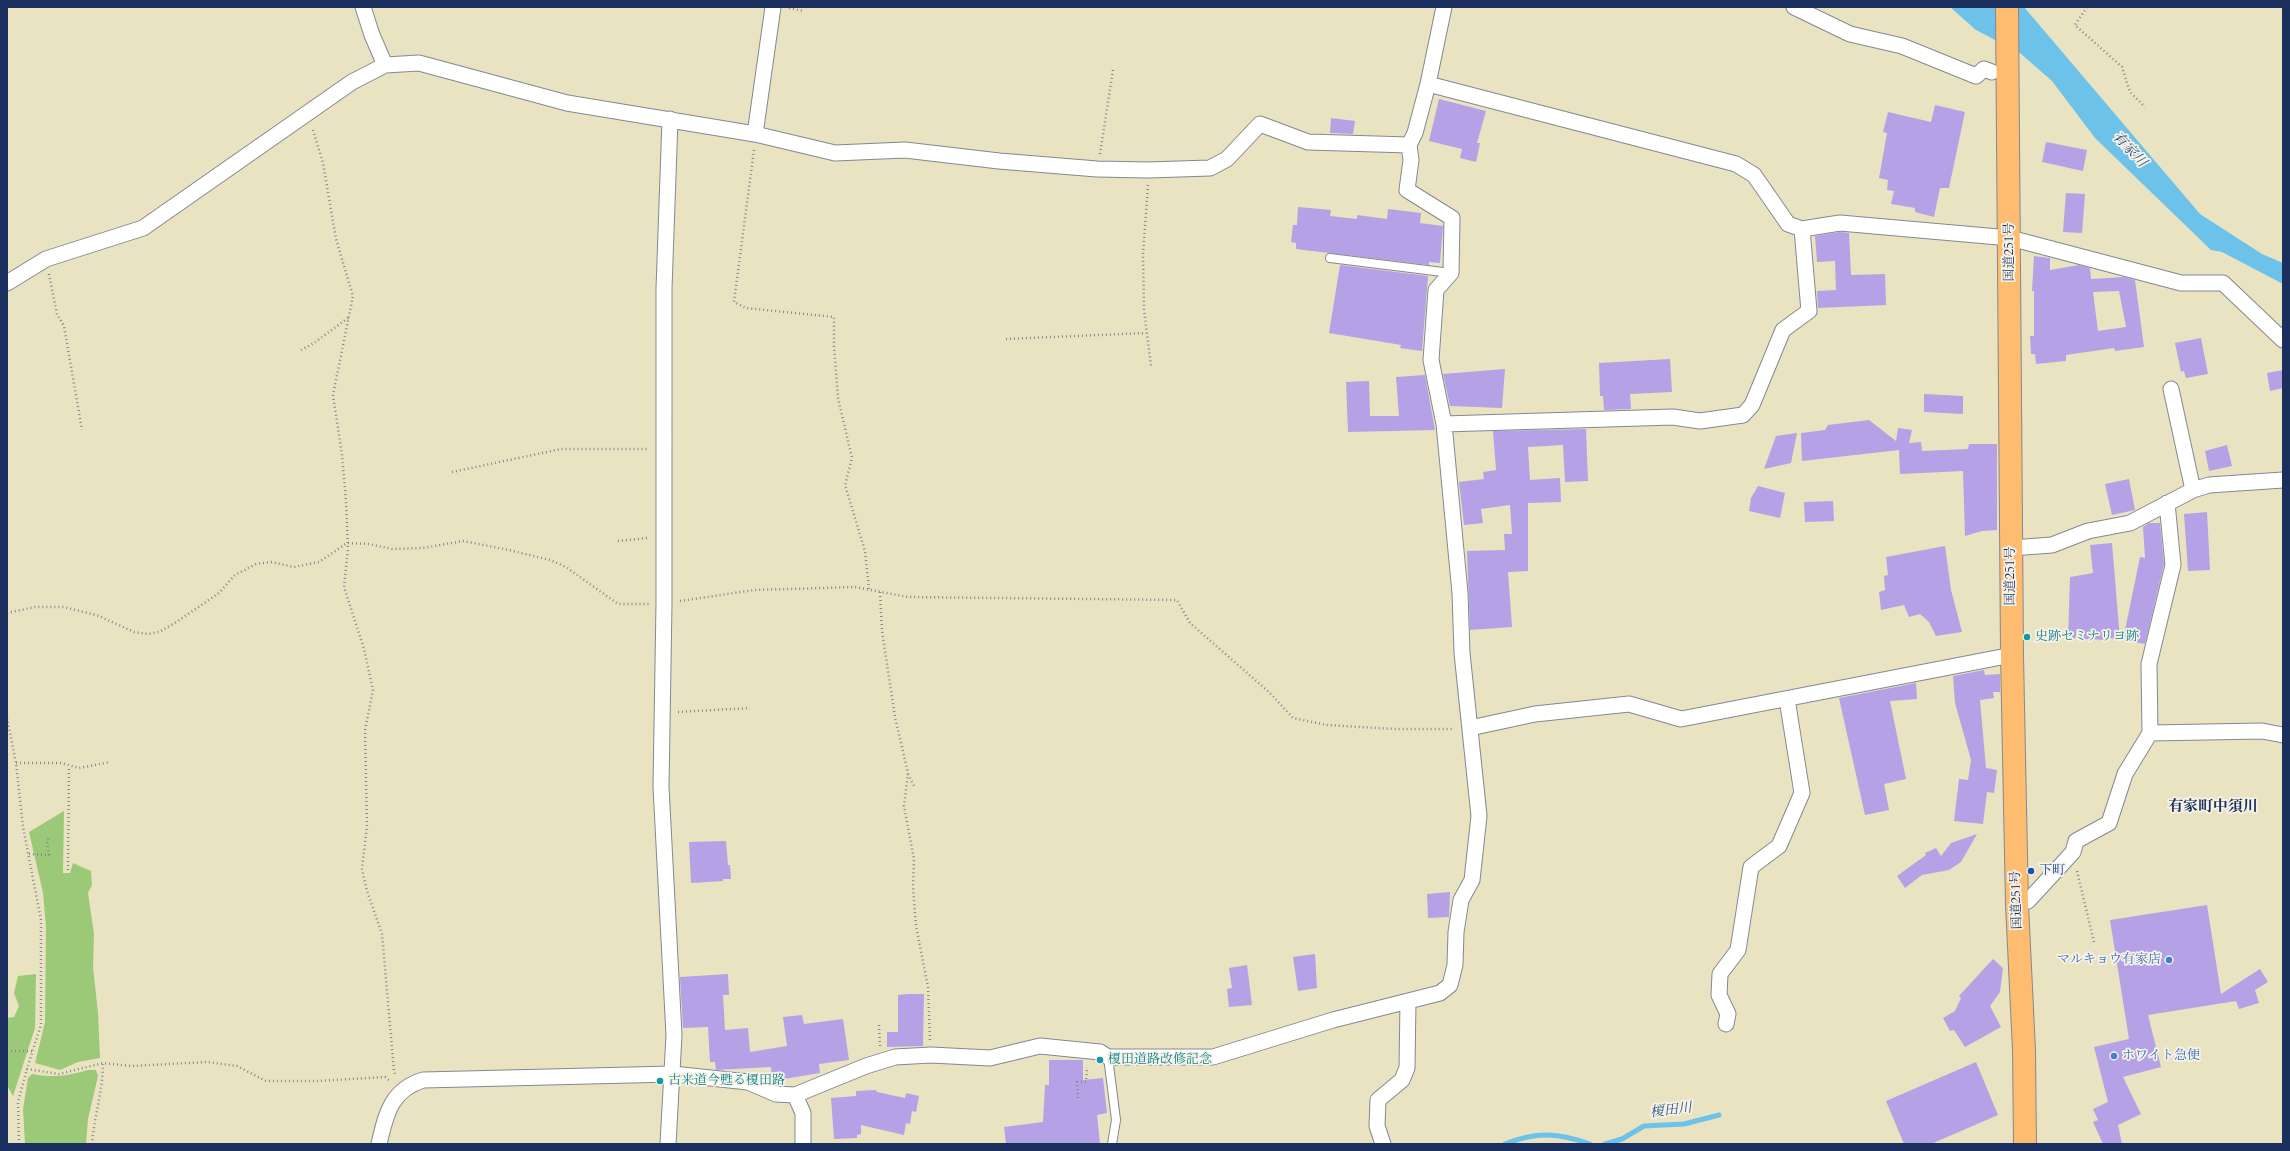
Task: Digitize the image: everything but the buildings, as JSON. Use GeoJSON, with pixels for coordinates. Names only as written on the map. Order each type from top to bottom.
{"type":"FeatureCollection","features":[{"type":"Feature","properties":{"kind":"highway","name":"国道251号"},"geometry":{"type":"LineString","coordinates":[[2007,7],[2000,77],[2010,238],[2012,655],[2017,905],[2024,1050],[2025,1144]]}},
{"type":"Feature","properties":{"kind":"street"},"geometry":{"type":"LineString","coordinates":[[363,7],[372,35],[385,65]]}},
{"type":"Feature","properties":{"kind":"street"},"geometry":{"type":"LineString","coordinates":[[754,134],[774,7]]}},
{"type":"Feature","properties":{"kind":"street"},"geometry":{"type":"LineString","coordinates":[[379,1144],[383,1125],[394,1100],[402,1090],[411,1084],[434,1079],[673,1074],[748,1082],[776,1094],[795,1095],[866,1066],[895,1057],[930,1055],[990,1058],[1040,1046],[1100,1052],[1108,1057],[1213,1058],[1280,1035],[1440,993],[1450,985],[1456,965],[1456,932],[1461,900],[1472,880],[1479,816],[1462,653],[1460,593],[1444,424],[1431,360],[1436,290],[1451,273],[1452,218],[1407,190],[1411,160],[1409,145],[1415,133],[1428,84],[1444,7]]}},
{"type":"Feature","properties":{"kind":"street"},"geometry":{"type":"LineString","coordinates":[[1794,7],[1850,34],[1902,46],[1976,76],[1984,69],[2000,77]]}},
{"type":"Feature","properties":{"kind":"street"},"geometry":{"type":"LineString","coordinates":[[7,283],[46,259],[143,228],[352,82],[385,65],[418,63],[567,103],[754,134],[835,153],[905,150],[999,161],[1097,169],[1148,170],[1210,168],[1227,159],[1260,124],[1308,142],[1409,145]]}},
{"type":"Feature","properties":{"kind":"street"},"geometry":{"type":"LineString","coordinates":[[1428,84],[1736,164],[1754,175],[1788,224],[1802,229],[1840,223],[2010,238],[2181,282],[2223,283],[2283,340]]}},
{"type":"Feature","properties":{"kind":"street"},"geometry":{"type":"LineString","coordinates":[[668,1144],[674,1035],[661,787],[664,604],[664,289],[670,119]]}},
{"type":"Feature","properties":{"kind":"street"},"geometry":{"type":"LineString","coordinates":[[1444,424],[1673,417],[1700,421],[1743,415],[1752,405],[1784,330],[1809,311],[1802,229]]}},
{"type":"Feature","properties":{"kind":"street"},"geometry":{"type":"LineString","coordinates":[[2171,389],[2192,490]]}},
{"type":"Feature","properties":{"kind":"street"},"geometry":{"type":"LineString","coordinates":[[2011,548],[2052,545],[2088,531],[2130,523],[2192,490],[2209,485],[2283,480]]}},
{"type":"Feature","properties":{"kind":"street"},"geometry":{"type":"LineString","coordinates":[[2017,905],[2028,901],[2073,852],[2076,841],[2109,823],[2125,774],[2150,733],[2149,664],[2173,565],[2167,503]]}},
{"type":"Feature","properties":{"kind":"street"},"geometry":{"type":"LineString","coordinates":[[1470,728],[1535,714],[1629,704],[1681,718],[2012,655]]}},
{"type":"Feature","properties":{"kind":"street"},"geometry":{"type":"LineString","coordinates":[[1726,1024],[1728,1014],[1719,995],[1720,974],[1738,950],[1751,867],[1779,846],[1802,793],[1787,699]]}},
{"type":"Feature","properties":{"kind":"street"},"geometry":{"type":"LineString","coordinates":[[2150,733],[2262,731],[2283,735]]}},
{"type":"Feature","properties":{"kind":"street"},"geometry":{"type":"LineString","coordinates":[[1383,1144],[1377,1126],[1378,1100],[1402,1080],[1407,1068],[1408,1001]]}},
{"type":"Feature","properties":{"kind":"street"},"geometry":{"type":"LineString","coordinates":[[795,1095],[803,1113],[803,1144]]}},
{"type":"Feature","properties":{"kind":"lane"},"geometry":{"type":"LineString","coordinates":[[1330,258],[1451,273]]}},
{"type":"Feature","properties":{"kind":"lane"},"geometry":{"type":"LineString","coordinates":[[1108,1057],[1116,1120],[1112,1144]]}},
{"type":"Feature","properties":{"kind":"path"},"geometry":{"type":"LineString","coordinates":[[783,7],[802,11]]}},
{"type":"Feature","properties":{"kind":"path"},"geometry":{"type":"LineString","coordinates":[[2087,7],[2074,25],[2122,67],[2130,92],[2145,107]]}},
{"type":"Feature","properties":{"kind":"path"},"geometry":{"type":"LineString","coordinates":[[1097,169],[1106,124],[1113,70]]}},
{"type":"Feature","properties":{"kind":"path"},"geometry":{"type":"LineString","coordinates":[[313,110],[313,130],[323,164],[336,239],[354,296],[348,318],[333,395],[343,461],[347,542],[344,587],[364,649],[374,690],[365,730],[367,826],[363,878],[382,934],[394,1071],[402,1090]]}},
{"type":"Feature","properties":{"kind":"path"},"geometry":{"type":"LineString","coordinates":[[754,134],[755,142],[734,302],[746,308],[834,317],[834,346],[838,398],[852,458],[845,485],[865,551],[869,589]]}},
{"type":"Feature","properties":{"kind":"path"},"geometry":{"type":"LineString","coordinates":[[1148,170],[1144,254],[1146,333],[1151,366]]}},
{"type":"Feature","properties":{"kind":"path"},"geometry":{"type":"LineString","coordinates":[[46,259],[57,314],[64,326],[82,430]]}},
{"type":"Feature","properties":{"kind":"path"},"geometry":{"type":"LineString","coordinates":[[301,350],[314,343],[348,318]]}},
{"type":"Feature","properties":{"kind":"path"},"geometry":{"type":"LineString","coordinates":[[1006,339],[1146,333]]}},
{"type":"Feature","properties":{"kind":"path"},"geometry":{"type":"LineString","coordinates":[[452,472],[561,449],[664,449]]}},
{"type":"Feature","properties":{"kind":"path"},"geometry":{"type":"LineString","coordinates":[[618,541],[663,537]]}},
{"type":"Feature","properties":{"kind":"path"},"geometry":{"type":"LineString","coordinates":[[7,613],[35,607],[64,607],[99,616],[134,632],[148,634],[158,632],[176,623],[220,593],[235,575],[256,564],[271,562],[294,566],[319,562],[347,542],[369,544],[392,549],[423,548],[463,541],[550,560],[584,579],[618,604],[664,604],[754,590],[855,587],[908,597],[1177,600],[1190,623],[1270,693],[1293,718],[1327,725],[1394,729],[1470,728]]}},
{"type":"Feature","properties":{"kind":"path"},"geometry":{"type":"LineString","coordinates":[[880,592],[882,631],[895,717],[908,773],[914,786]]}},
{"type":"Feature","properties":{"kind":"path"},"geometry":{"type":"LineString","coordinates":[[663,712],[750,708]]}},
{"type":"Feature","properties":{"kind":"path"},"geometry":{"type":"LineString","coordinates":[[7,718],[16,763],[23,827],[41,920],[41,1025],[18,1102],[19,1144]]}},
{"type":"Feature","properties":{"kind":"path"},"geometry":{"type":"LineString","coordinates":[[16,763],[61,763],[79,768],[110,762]]}},
{"type":"Feature","properties":{"kind":"path"},"geometry":{"type":"LineString","coordinates":[[68,870],[69,766]]}},
{"type":"Feature","properties":{"kind":"path"},"geometry":{"type":"LineString","coordinates":[[908,773],[905,816],[914,859],[913,886],[916,926],[928,987],[930,1055]]}},
{"type":"Feature","properties":{"kind":"path"},"geometry":{"type":"LineString","coordinates":[[29,854],[48,855],[49,837]]}},
{"type":"Feature","properties":{"kind":"path"},"geometry":{"type":"LineString","coordinates":[[2073,852],[2094,942]]}},
{"type":"Feature","properties":{"kind":"path"},"geometry":{"type":"LineString","coordinates":[[7,1051],[32,1051]]}},
{"type":"Feature","properties":{"kind":"path"},"geometry":{"type":"LineString","coordinates":[[1078,1098],[1077,1082],[1086,1082],[1088,1051]]}},
{"type":"Feature","properties":{"kind":"path"},"geometry":{"type":"LineString","coordinates":[[27,1069],[59,1074],[103,1064],[131,1066],[207,1062],[237,1066],[266,1081],[318,1081],[385,1077],[402,1090]]}},
{"type":"Feature","properties":{"kind":"path"},"geometry":{"type":"LineString","coordinates":[[92,1144],[93,1121],[103,1076],[103,1064]]}},
{"type":"Feature","properties":{"kind":"green space"},"geometry":{"type":"Polygon","coordinates":[[[64,811],[63,873],[70,873],[73,863],[91,871],[92,885],[88,893],[94,934],[93,967],[98,1013],[100,1058],[78,1062],[60,1070],[35,1063],[45,1022],[46,927],[43,893],[29,832],[64,811]]]}},
{"type":"Feature","properties":{"kind":"green space"},"geometry":{"type":"Polygon","coordinates":[[[36,974],[35,1028],[13,1096],[7,1085],[7,1018],[14,1017],[19,1006],[14,993],[18,976],[36,974]]]}},
{"type":"Feature","properties":{"kind":"green space"},"geometry":{"type":"Polygon","coordinates":[[[88,1070],[96,1070],[98,1076],[88,1119],[86,1144],[25,1144],[23,1109],[28,1078],[32,1074],[60,1076],[88,1070]]]}},
{"type":"Feature","properties":{"kind":"water","name":"有家川"},"geometry":{"type":"Polygon","coordinates":[[[1950,7],[2024,7],[2200,214],[2262,254],[2283,263],[2283,284],[2222,252],[2211,250],[2095,138],[2052,81],[2020,53],[1976,30],[1950,7]]]}},
{"type":"Feature","properties":{"kind":"waterway","name":"榎田川"},"geometry":{"type":"LineString","coordinates":[[1605,1144],[1622,1139],[1644,1126],[1684,1124],[1719,1115]]}},
{"type":"Feature","properties":{"kind":"waterway","name":"榎田川"},"geometry":{"type":"LineString","coordinates":[[1505,1144],[1538,1135],[1558,1136],[1579,1140],[1590,1144]]}},
{"type":"Feature","properties":{"kind":"place","name":"史跡セミナリヨ跡"},"geometry":{"type":"Point","coordinates":[2027,637]}},
{"type":"Feature","properties":{"kind":"place","name":"下町"},"geometry":{"type":"Point","coordinates":[2031,871]}},
{"type":"Feature","properties":{"kind":"place","name":"マルキョウ有家店"},"geometry":{"type":"Point","coordinates":[2169,960]}},
{"type":"Feature","properties":{"kind":"place","name":"ホワイト急便"},"geometry":{"type":"Point","coordinates":[2114,1056]}},
{"type":"Feature","properties":{"kind":"place","name":"榎田道路改修記念"},"geometry":{"type":"Point","coordinates":[1100,1060]}},
{"type":"Feature","properties":{"kind":"place","name":"古来道今甦る榎田路"},"geometry":{"type":"Point","coordinates":[660,1081]}},
{"type":"Feature","properties":{"kind":"district","name":"有家町中須川"},"geometry":{"type":"Point","coordinates":[2213,808]}}]}
